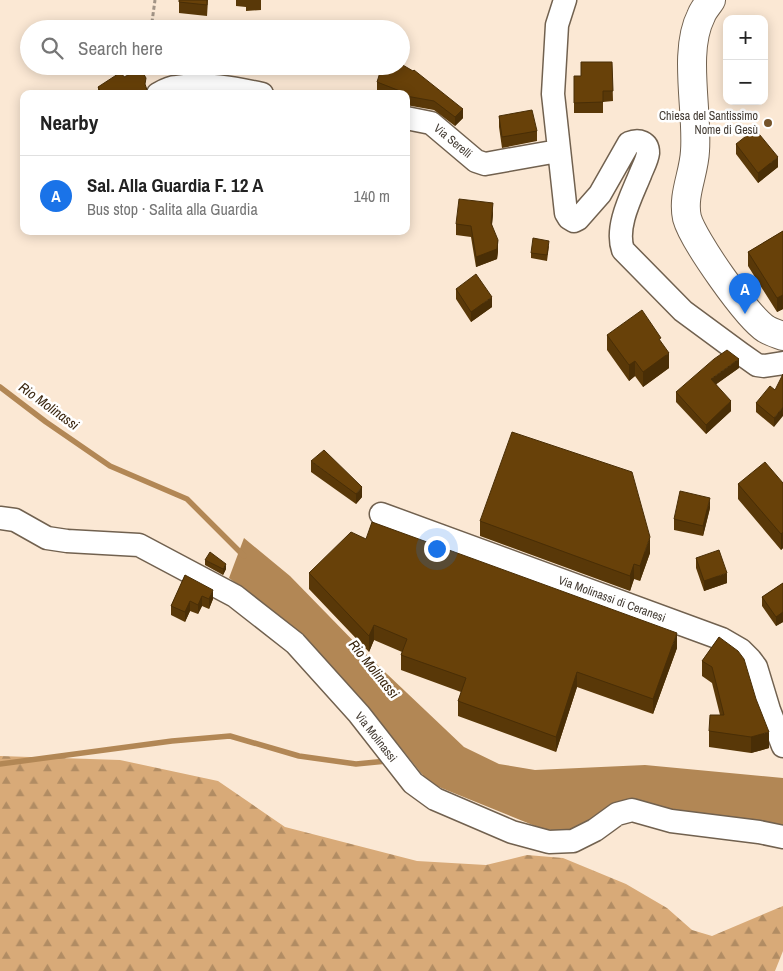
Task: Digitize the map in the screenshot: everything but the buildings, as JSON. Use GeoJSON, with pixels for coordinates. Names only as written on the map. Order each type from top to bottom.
{"type":"FeatureCollection","features":[{"type":"Feature","properties":{"kind":"main road"},"geometry":{"type":"LineString","coordinates":[[711,0],[700,16],[693,52],[697,134],[695,157],[686,190],[687,217],[693,234],[708,257],[754,318],[765,328],[783,336]]}},
{"type":"Feature","properties":{"kind":"street"},"geometry":{"type":"LineString","coordinates":[[565,0],[557,25],[553,94],[566,214],[574,221],[582,216],[600,194],[629,143],[634,141],[643,142],[647,146],[648,156],[626,211],[620,241],[623,250],[683,311],[757,365],[764,366],[783,362]]}},
{"type":"Feature","properties":{"kind":"street"},"geometry":{"type":"LineString","coordinates":[[167,90],[185,86],[236,90]]}},
{"type":"Feature","properties":{"kind":"street","name":"Via Serelli"},"geometry":{"type":"LineString","coordinates":[[410,119],[431,123],[476,161],[485,164],[558,151]]}},
{"type":"Feature","properties":{"kind":"street","name":"Via Molinassi di Ceranesi"},"geometry":{"type":"LineString","coordinates":[[381,514],[722,639],[741,650],[756,667],[769,710],[783,746]]}},
{"type":"Feature","properties":{"kind":"street","name":"Via Molinassi"},"geometry":{"type":"LineString","coordinates":[[0,518],[15,520],[47,538],[139,545],[235,596],[295,643],[359,714],[413,783],[435,798],[512,832],[549,842],[573,841],[595,830],[617,814],[632,810],[671,821],[759,832],[783,837]]}},
{"type":"Feature","properties":{"kind":"path"},"geometry":{"type":"LineString","coordinates":[[152,20],[155,0]]}},
{"type":"Feature","properties":{"kind":"green space"},"geometry":{"type":"Polygon","coordinates":[[[0,756],[120,760],[218,781],[285,827],[417,861],[486,865],[527,855],[563,858],[626,884],[667,908],[692,930],[712,936],[783,906],[783,951],[775,971],[0,971],[0,756]]]}},
{"type":"Feature","properties":{"kind":"water"},"geometry":{"type":"Polygon","coordinates":[[[244,538],[290,576],[368,656],[464,747],[499,764],[535,770],[645,765],[783,778],[783,827],[747,820],[591,822],[568,833],[540,828],[429,783],[365,703],[292,626],[229,578],[244,538]]]}},
{"type":"Feature","properties":{"kind":"waterway","name":"Rio Molinassi"},"geometry":{"type":"LineString","coordinates":[[0,387],[46,422],[110,466],[187,499],[244,556]]}},
{"type":"Feature","properties":{"kind":"waterway"},"geometry":{"type":"LineString","coordinates":[[0,764],[172,741],[230,736],[299,756],[356,764],[387,761]]}},
{"type":"Feature","properties":{"kind":"place","name":"Chiesa del Santissimo Nome di Gesù"},"geometry":{"type":"Point","coordinates":[768,123]}},
{"type":"Feature","properties":{"kind":"place","name":"Sal. Alla Guardia F. 12 A"},"geometry":{"type":"Point","coordinates":[745,314]}}]}
